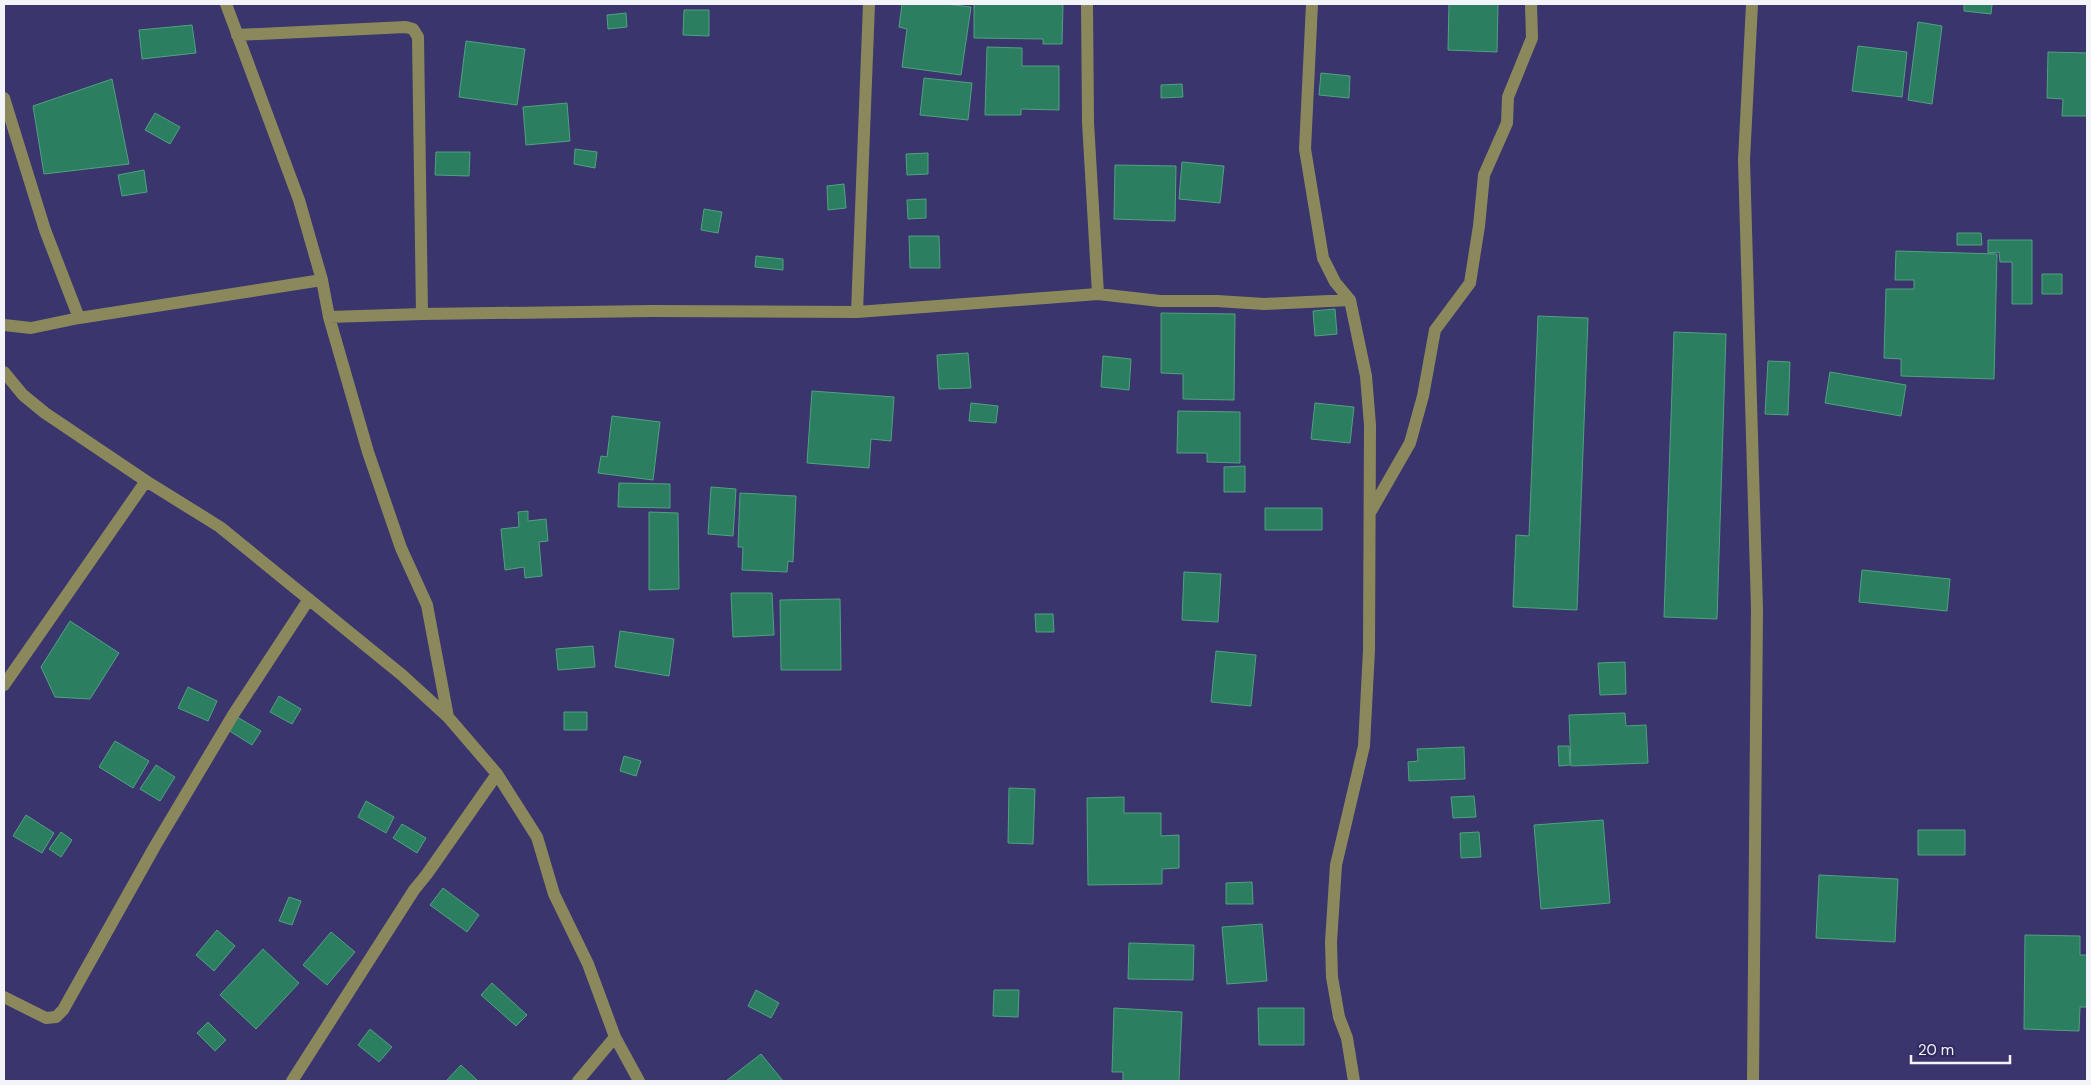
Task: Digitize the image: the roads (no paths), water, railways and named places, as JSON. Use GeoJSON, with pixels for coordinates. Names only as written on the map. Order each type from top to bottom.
{"type":"FeatureCollection","features":[{"type":"Feature","properties":{"kind":"street"},"geometry":{"type":"LineString","coordinates":[[226,4],[299,200],[322,280],[329,318],[368,452],[401,548],[427,606],[448,717]]}},
{"type":"Feature","properties":{"kind":"street"},"geometry":{"type":"LineString","coordinates":[[857,312],[868,4]]}},
{"type":"Feature","properties":{"kind":"street"},"geometry":{"type":"LineString","coordinates":[[1087,4],[1088,122],[1098,294]]}},
{"type":"Feature","properties":{"kind":"street"},"geometry":{"type":"LineString","coordinates":[[1312,4],[1305,149],[1323,258],[1335,282],[1350,300],[1366,376],[1370,425],[1371,511],[1364,746],[1336,865],[1331,942],[1332,977],[1339,1017],[1347,1038],[1354,1081]]}},
{"type":"Feature","properties":{"kind":"street"},"geometry":{"type":"LineString","coordinates":[[1371,511],[1410,443],[1422,396],[1435,330],[1470,283],[1479,226],[1484,175],[1507,124],[1508,97],[1532,38],[1531,4]]}},
{"type":"Feature","properties":{"kind":"street"},"geometry":{"type":"LineString","coordinates":[[1752,4],[1744,160],[1757,609],[1753,1081]]}},
{"type":"Feature","properties":{"kind":"street"},"geometry":{"type":"LineString","coordinates":[[237,35],[406,27],[413,29],[418,37],[422,314]]}},
{"type":"Feature","properties":{"kind":"street"},"geometry":{"type":"LineString","coordinates":[[4,98],[45,230],[79,318]]}},
{"type":"Feature","properties":{"kind":"street"},"geometry":{"type":"LineString","coordinates":[[4,325],[31,328],[79,318],[322,280]]}},
{"type":"Feature","properties":{"kind":"street"},"geometry":{"type":"LineString","coordinates":[[329,318],[422,314],[652,311],[857,312],[1098,294],[1160,300],[1264,304],[1350,300]]}},
{"type":"Feature","properties":{"kind":"street"},"geometry":{"type":"LineString","coordinates":[[4,372],[23,394],[45,413],[146,481],[220,527],[402,675],[448,717],[497,774],[537,837],[554,894],[588,964],[616,1038],[639,1081]]}},
{"type":"Feature","properties":{"kind":"street"},"geometry":{"type":"LineString","coordinates":[[4,685],[146,481]]}},
{"type":"Feature","properties":{"kind":"street"},"geometry":{"type":"LineString","coordinates":[[4,997],[46,1018],[56,1017],[63,1010],[155,846],[233,715],[309,599]]}},
{"type":"Feature","properties":{"kind":"street"},"geometry":{"type":"LineString","coordinates":[[292,1081],[414,890],[497,774]]}},
{"type":"Feature","properties":{"kind":"street"},"geometry":{"type":"LineString","coordinates":[[578,1081],[616,1038]]}}]}
